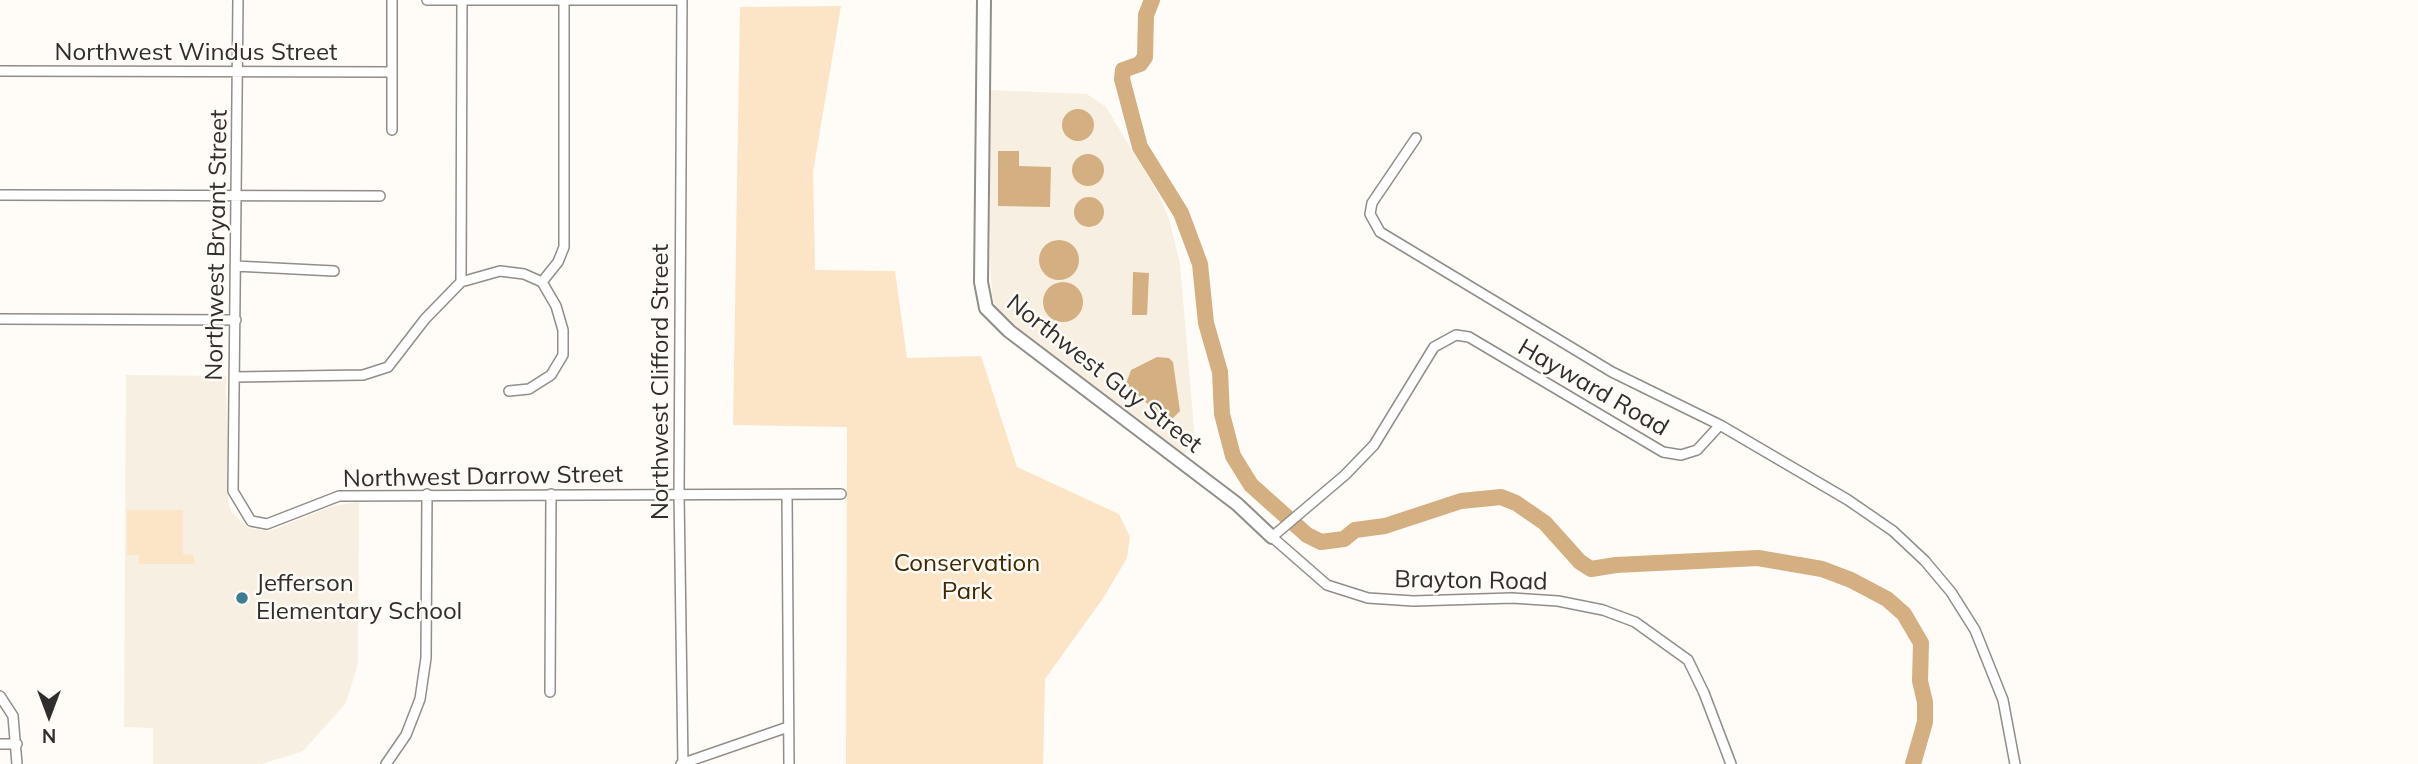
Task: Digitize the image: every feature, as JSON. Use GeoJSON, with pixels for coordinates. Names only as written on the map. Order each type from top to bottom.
{"type":"FeatureCollection","features":[{"type":"Feature","properties":{"kind":"street","name":"Northwest Bryant Street"},"geometry":{"type":"LineString","coordinates":[[233,491],[238,0]]}},
{"type":"Feature","properties":{"kind":"street"},"geometry":{"type":"LineString","coordinates":[[392,130],[393,0]]}},
{"type":"Feature","properties":{"kind":"street"},"geometry":{"type":"LineString","coordinates":[[427,0],[681,0]]}},
{"type":"Feature","properties":{"kind":"street"},"geometry":{"type":"LineString","coordinates":[[542,282],[558,262],[564,247],[564,0]]}},
{"type":"Feature","properties":{"kind":"street","name":"Northwest Clifford Street"},"geometry":{"type":"LineString","coordinates":[[681,0],[679,495],[682,764]]}},
{"type":"Feature","properties":{"kind":"street","name":"Northwest Guy Street"},"geometry":{"type":"LineString","coordinates":[[984,0],[981,282],[986,308],[1009,331],[1276,533]]}},
{"type":"Feature","properties":{"kind":"street"},"geometry":{"type":"LineString","coordinates":[[461,282],[462,1]]}},
{"type":"Feature","properties":{"kind":"street","name":"Northwest Windus Street"},"geometry":{"type":"LineString","coordinates":[[0,71],[238,74],[392,72]]}},
{"type":"Feature","properties":{"kind":"street"},"geometry":{"type":"LineString","coordinates":[[1416,138],[1372,202],[1370,214],[1380,232],[1612,372],[1720,425],[1848,500],[1893,531],[1925,561],[1951,592],[1975,630],[2003,700],[2015,764]]}},
{"type":"Feature","properties":{"kind":"street"},"geometry":{"type":"LineString","coordinates":[[0,195],[380,196]]}},
{"type":"Feature","properties":{"kind":"street"},"geometry":{"type":"LineString","coordinates":[[235,266],[334,271]]}},
{"type":"Feature","properties":{"kind":"street"},"geometry":{"type":"LineString","coordinates":[[235,377],[363,375],[388,367],[425,319],[461,282],[500,271],[524,274],[542,282],[556,306],[563,330],[563,355],[551,375],[529,389],[509,391]]}},
{"type":"Feature","properties":{"kind":"street"},"geometry":{"type":"LineString","coordinates":[[0,319],[236,320]]}},
{"type":"Feature","properties":{"kind":"street","name":"Hayward Road"},"geometry":{"type":"LineString","coordinates":[[1276,533],[1303,507],[1345,475],[1374,445],[1434,347],[1456,335],[1469,337],[1663,452],[1681,455],[1697,450],[1720,425]]}},
{"type":"Feature","properties":{"kind":"street","name":"Northwest Darrow Street"},"geometry":{"type":"LineString","coordinates":[[233,491],[251,521],[267,524],[339,496],[841,494]]}},
{"type":"Feature","properties":{"kind":"street"},"geometry":{"type":"LineString","coordinates":[[386,764],[405,735],[420,699],[426,658],[427,494]]}},
{"type":"Feature","properties":{"kind":"street"},"geometry":{"type":"LineString","coordinates":[[550,692],[551,494]]}},
{"type":"Feature","properties":{"kind":"street"},"geometry":{"type":"LineString","coordinates":[[787,495],[789,764]]}},
{"type":"Feature","properties":{"kind":"street","name":"Brayton Road"},"geometry":{"type":"LineString","coordinates":[[1276,533],[1327,586],[1368,598],[1558,601],[1603,610],[1635,622],[1688,660],[1704,693],[1731,764]]}},
{"type":"Feature","properties":{"kind":"street"},"geometry":{"type":"LineString","coordinates":[[0,696],[13,716],[17,764]]}},
{"type":"Feature","properties":{"kind":"street"},"geometry":{"type":"LineString","coordinates":[[682,764],[789,727]]}},
{"type":"Feature","properties":{"kind":"street"},"geometry":{"type":"LineString","coordinates":[[0,744],[17,744]]}},
{"type":"Feature","properties":{"kind":"shaded area"},"geometry":{"type":"Polygon","coordinates":[[[989,90],[1087,94],[1106,107],[1158,193],[1169,219],[1180,264],[1195,441],[1183,455],[1031,341],[996,309],[992,294],[990,257],[989,90]]]}},
{"type":"Feature","properties":{"kind":"shaded area"},"geometry":{"type":"Polygon","coordinates":[[[1078,109],[1089,114],[1094,125],[1089,136],[1078,141],[1067,136],[1062,125],[1067,114],[1078,109]]]}},
{"type":"Feature","properties":{"kind":"shaded area"},"geometry":{"type":"Polygon","coordinates":[[[998,151],[1019,151],[1019,166],[1051,167],[1050,207],[998,206],[998,151]]]}},
{"type":"Feature","properties":{"kind":"shaded area"},"geometry":{"type":"Polygon","coordinates":[[[1088,154],[1099,159],[1104,170],[1099,181],[1088,186],[1077,181],[1072,170],[1077,159],[1088,154]]]}},
{"type":"Feature","properties":{"kind":"shaded area"},"geometry":{"type":"Polygon","coordinates":[[[1089,197],[1100,201],[1104,212],[1100,223],[1089,227],[1078,223],[1074,212],[1078,201],[1089,197]]]}},
{"type":"Feature","properties":{"kind":"shaded area"},"geometry":{"type":"Polygon","coordinates":[[[1059,240],[1067,241],[1073,246],[1078,252],[1078,268],[1073,274],[1067,279],[1059,280],[1051,279],[1045,274],[1040,268],[1039,260],[1040,252],[1045,246],[1051,241],[1059,240]]]}},
{"type":"Feature","properties":{"kind":"shaded area"},"geometry":{"type":"Polygon","coordinates":[[[1133,272],[1149,273],[1147,315],[1132,315],[1133,272]]]}},
{"type":"Feature","properties":{"kind":"shaded area"},"geometry":{"type":"Polygon","coordinates":[[[1063,282],[1077,288],[1083,302],[1077,316],[1063,322],[1049,316],[1043,302],[1049,288],[1063,282]]]}},
{"type":"Feature","properties":{"kind":"shaded area"},"geometry":{"type":"Polygon","coordinates":[[[1157,357],[1169,358],[1173,362],[1180,411],[1171,420],[1163,418],[1126,384],[1131,370],[1157,357]]]}},
{"type":"Feature","properties":{"kind":"shaded area","name":"Jefferson Elementary School"},"geometry":{"type":"Polygon","coordinates":[[[126,375],[226,376],[228,502],[232,513],[249,528],[270,531],[333,506],[359,502],[358,664],[346,703],[303,751],[262,764],[153,764],[153,728],[124,727],[126,375]]]}},
{"type":"Feature","properties":{"kind":"green space","name":"Conservation Park"},"geometry":{"type":"Polygon","coordinates":[[[841,6],[813,172],[815,270],[895,271],[907,358],[981,356],[1017,467],[1119,514],[1130,537],[1127,558],[1104,597],[1045,679],[1043,764],[846,764],[847,427],[733,425],[740,7],[841,6]]]}},
{"type":"Feature","properties":{"kind":"green space"},"geometry":{"type":"Polygon","coordinates":[[[127,510],[183,510],[183,554],[194,555],[194,564],[139,564],[139,555],[127,555],[127,510]]]}},
{"type":"Feature","properties":{"kind":"waterway"},"geometry":{"type":"LineString","coordinates":[[1152,0],[1146,15],[1145,57],[1140,64],[1123,70],[1122,79],[1140,147],[1181,213],[1200,264],[1206,323],[1220,372],[1222,414],[1233,456],[1251,485],[1307,535],[1321,542],[1344,539],[1355,530],[1385,526],[1461,501],[1501,497],[1516,503],[1545,523],[1580,562],[1591,569],[1616,565],[1758,558],[1822,569],[1851,580],[1887,599],[1904,614],[1921,643],[1920,681],[1925,702],[1925,722],[1913,764]]}},
{"type":"Feature","properties":{"kind":"place","name":"Jefferson Elementary School"},"geometry":{"type":"Point","coordinates":[242,598]}}]}
